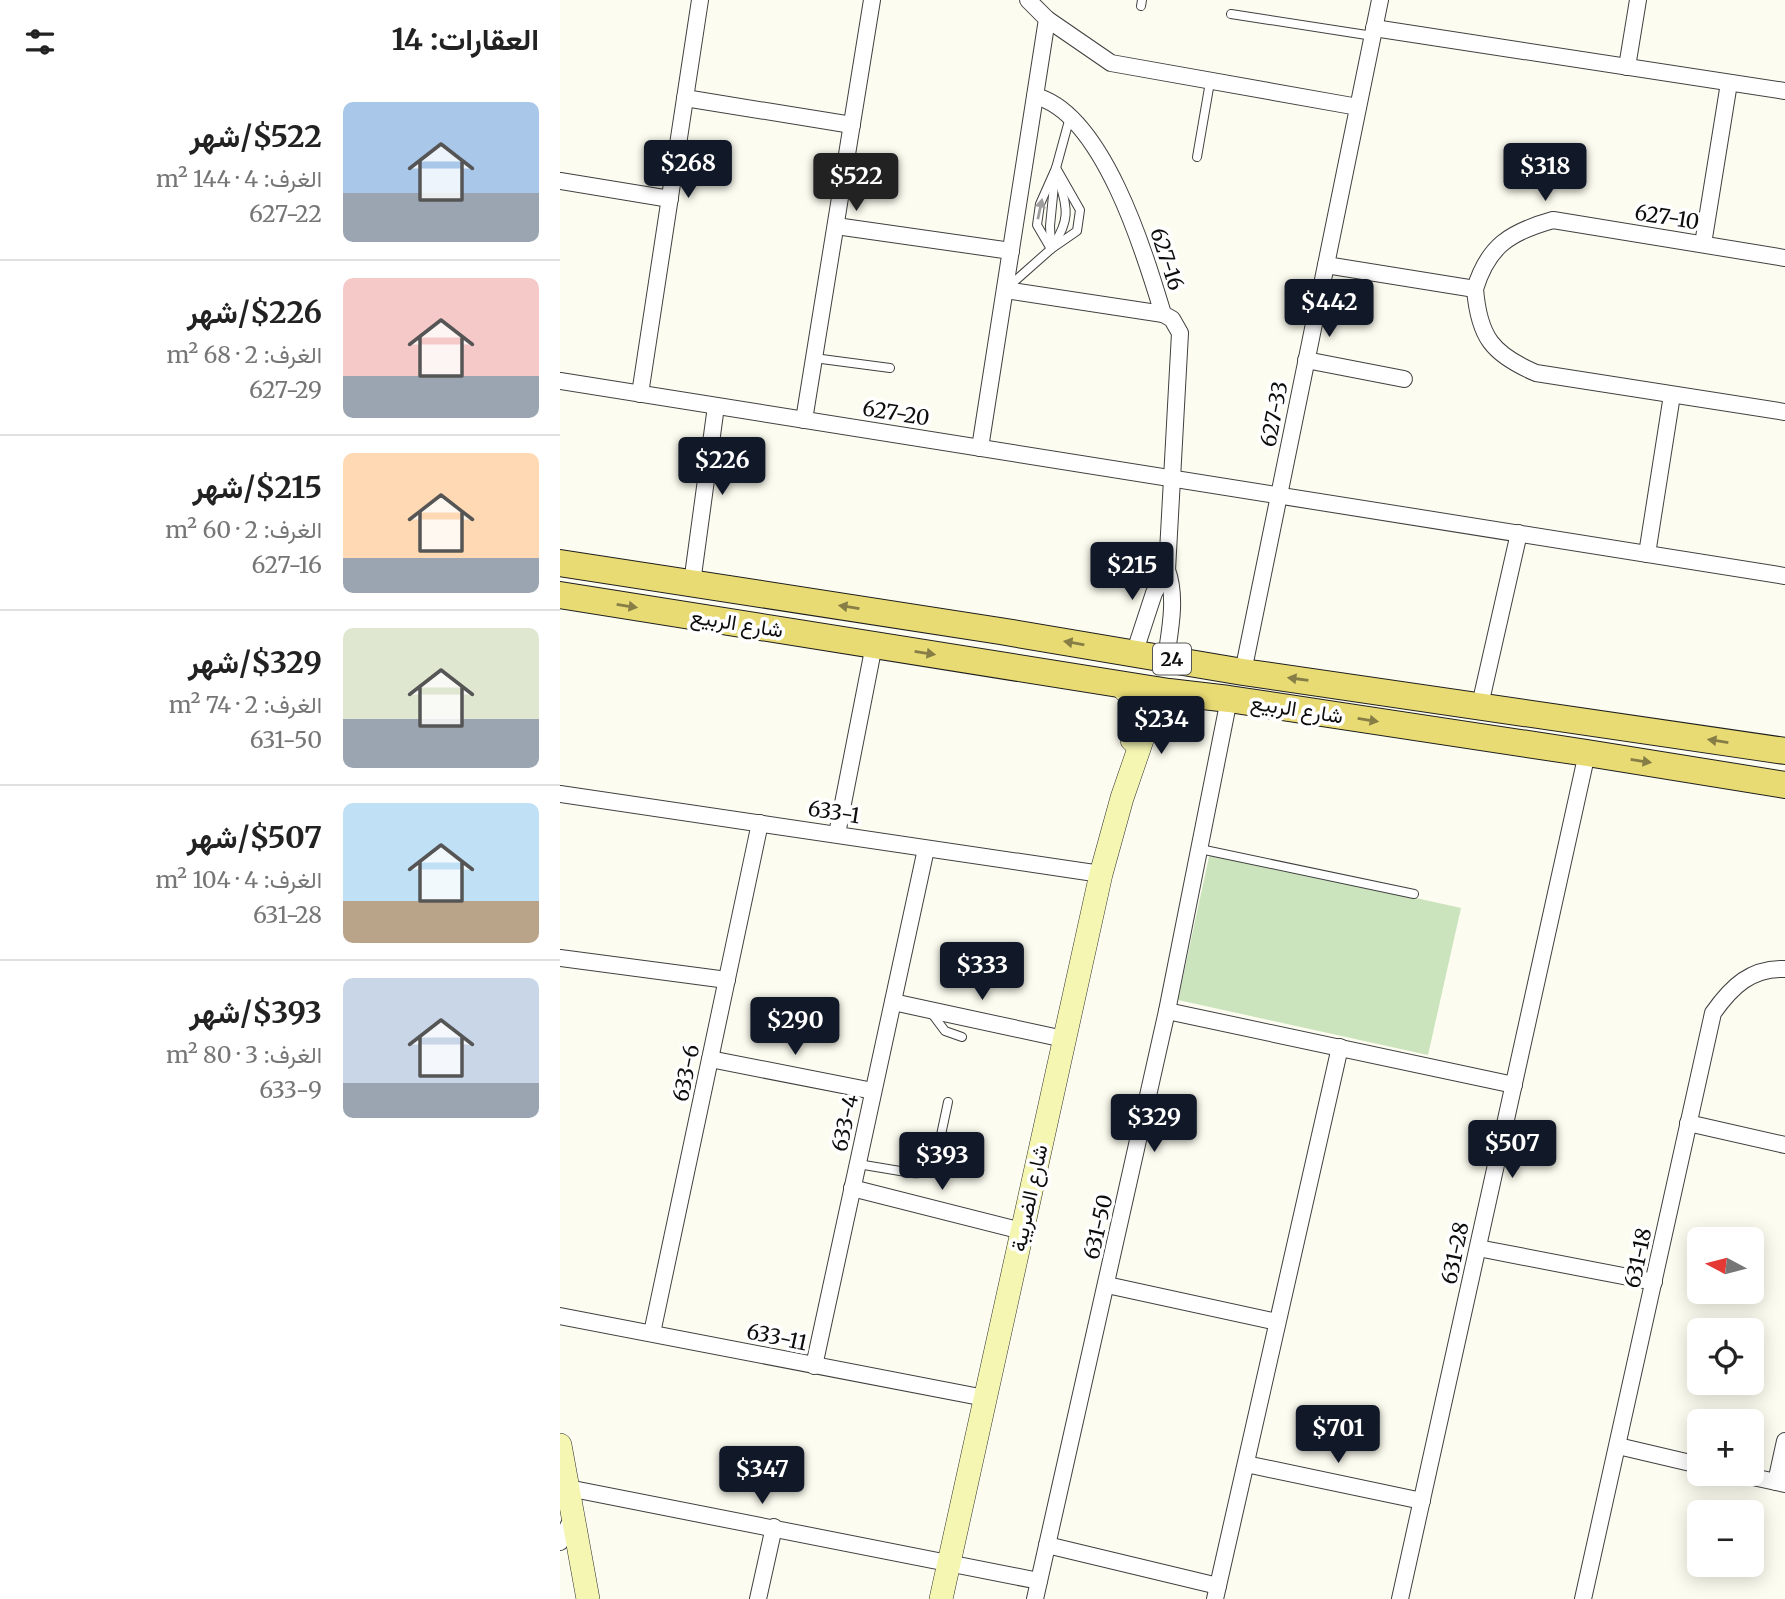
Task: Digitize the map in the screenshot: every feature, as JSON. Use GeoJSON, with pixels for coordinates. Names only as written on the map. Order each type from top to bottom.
{"type":"FeatureCollection","features":[{"type":"Feature","properties":{"kind":"main road","name":"شارع الربيع"},"geometry":{"type":"LineString","coordinates":[[565,567],[692,583],[1243,672],[1782,750]]}},
{"type":"Feature","properties":{"kind":"main road","name":"شارع الربيع"},"geometry":{"type":"LineString","coordinates":[[564,594],[1169,692],[1779,784]]}},
{"type":"Feature","properties":{"kind":"main road"},"geometry":{"type":"LineString","coordinates":[[1779,784],[1782,750]]}},
{"type":"Feature","properties":{"kind":"street"},"geometry":{"type":"LineString","coordinates":[[640,394],[700,0]]}},
{"type":"Feature","properties":{"kind":"street"},"geometry":{"type":"LineString","coordinates":[[804,420],[872,0]]}},
{"type":"Feature","properties":{"kind":"street"},"geometry":{"type":"LineString","coordinates":[[1028,0],[1046,19],[1111,63],[1358,107]]}},
{"type":"Feature","properties":{"kind":"street","name":"627-33"},"geometry":{"type":"LineString","coordinates":[[1243,672],[1380,0]]}},
{"type":"Feature","properties":{"kind":"street"},"geometry":{"type":"LineString","coordinates":[[1627,67],[1638,0]]}},
{"type":"Feature","properties":{"kind":"street"},"geometry":{"type":"LineString","coordinates":[[980,448],[1046,19]]}},
{"type":"Feature","properties":{"kind":"street"},"geometry":{"type":"LineString","coordinates":[[1373,32],[1785,92]]}},
{"type":"Feature","properties":{"kind":"street"},"geometry":{"type":"LineString","coordinates":[[1703,244],[1729,83]]}},
{"type":"Feature","properties":{"kind":"street","name":"627-16"},"geometry":{"type":"LineString","coordinates":[[1035,96],[1057,105],[1088,137],[1117,186],[1137,231],[1163,314],[1172,319],[1180,333],[1167,570],[1172,594],[1166,658]]}},
{"type":"Feature","properties":{"kind":"street"},"geometry":{"type":"LineString","coordinates":[[685,98],[852,125]]}},
{"type":"Feature","properties":{"kind":"street"},"geometry":{"type":"LineString","coordinates":[[560,181],[670,199]]}},
{"type":"Feature","properties":{"kind":"street","name":"627-10"},"geometry":{"type":"LineString","coordinates":[[1475,289],[1481,269],[1491,253],[1513,235],[1553,220],[1785,258]]}},
{"type":"Feature","properties":{"kind":"street"},"geometry":{"type":"LineString","coordinates":[[836,226],[1011,251]]}},
{"type":"Feature","properties":{"kind":"street"},"geometry":{"type":"LineString","coordinates":[[1326,265],[1475,289],[1483,333],[1513,363],[1536,373],[1785,412]]}},
{"type":"Feature","properties":{"kind":"street"},"geometry":{"type":"LineString","coordinates":[[1005,290],[1163,314]]}},
{"type":"Feature","properties":{"kind":"street"},"geometry":{"type":"LineString","coordinates":[[1306,360],[1404,379]]}},
{"type":"Feature","properties":{"kind":"street","name":"627-20"},"geometry":{"type":"LineString","coordinates":[[560,381],[1785,576]]}},
{"type":"Feature","properties":{"kind":"street"},"geometry":{"type":"LineString","coordinates":[[1647,554],[1672,395]]}},
{"type":"Feature","properties":{"kind":"street"},"geometry":{"type":"LineString","coordinates":[[692,583],[716,406]]}},
{"type":"Feature","properties":{"kind":"street"},"geometry":{"type":"LineString","coordinates":[[1480,705],[1519,533]]}},
{"type":"Feature","properties":{"kind":"street","name":"627-16"},"geometry":{"type":"LineString","coordinates":[[1134,654],[1154,593],[1167,570]]}},
{"type":"Feature","properties":{"kind":"street"},"geometry":{"type":"LineString","coordinates":[[837,834],[874,645]]}},
{"type":"Feature","properties":{"kind":"street","name":"شارع الضريبة"},"geometry":{"type":"LineString","coordinates":[[941,1599],[1101,874],[1122,798],[1137,713],[1130,692],[1118,684]]}},
{"type":"Feature","properties":{"kind":"street","name":"شارع الضريبة"},"geometry":{"type":"LineString","coordinates":[[1122,798],[1137,761],[1153,708],[1159,699],[1169,692]]}},
{"type":"Feature","properties":{"kind":"street","name":"631-50"},"geometry":{"type":"LineString","coordinates":[[1035,1599],[1167,1011],[1229,699]]}},
{"type":"Feature","properties":{"kind":"street","name":"631-28"},"geometry":{"type":"LineString","coordinates":[[1400,1599],[1587,753]]}},
{"type":"Feature","properties":{"kind":"street","name":"633-1"},"geometry":{"type":"LineString","coordinates":[[560,794],[1101,874]]}},
{"type":"Feature","properties":{"kind":"street","name":"633-6"},"geometry":{"type":"LineString","coordinates":[[652,1333],[760,823]]}},
{"type":"Feature","properties":{"kind":"street","name":"633-4"},"geometry":{"type":"LineString","coordinates":[[814,1366],[926,849]]}},
{"type":"Feature","properties":{"kind":"street"},"geometry":{"type":"LineString","coordinates":[[560,958],[727,980]]}},
{"type":"Feature","properties":{"kind":"street","name":"631-18"},"geometry":{"type":"LineString","coordinates":[[1583,1599],[1713,1013],[1728,991],[1742,979],[1763,970],[1785,969]]}},
{"type":"Feature","properties":{"kind":"street"},"geometry":{"type":"LineString","coordinates":[[892,1002],[1065,1039]]}},
{"type":"Feature","properties":{"kind":"street"},"geometry":{"type":"LineString","coordinates":[[1167,1011],[1514,1084]]}},
{"type":"Feature","properties":{"kind":"street"},"geometry":{"type":"LineString","coordinates":[[1047,1545],[1216,1592],[1340,1047]]}},
{"type":"Feature","properties":{"kind":"street"},"geometry":{"type":"LineString","coordinates":[[710,1059],[873,1091]]}},
{"type":"Feature","properties":{"kind":"street"},"geometry":{"type":"LineString","coordinates":[[1688,1123],[1785,1145]]}},
{"type":"Feature","properties":{"kind":"street"},"geometry":{"type":"LineString","coordinates":[[852,1188],[1022,1231]]}},
{"type":"Feature","properties":{"kind":"street"},"geometry":{"type":"LineString","coordinates":[[1478,1248],[1654,1282]]}},
{"type":"Feature","properties":{"kind":"street"},"geometry":{"type":"LineString","coordinates":[[1107,1284],[1276,1322]]}},
{"type":"Feature","properties":{"kind":"street","name":"633-11"},"geometry":{"type":"LineString","coordinates":[[560,1316],[985,1398]]}},
{"type":"Feature","properties":{"kind":"street"},"geometry":{"type":"LineString","coordinates":[[1780,1483],[1785,1441]]}},
{"type":"Feature","properties":{"kind":"street"},"geometry":{"type":"LineString","coordinates":[[560,1445],[588,1599]]}},
{"type":"Feature","properties":{"kind":"street"},"geometry":{"type":"LineString","coordinates":[[1618,1446],[1687,1462]]}},
{"type":"Feature","properties":{"kind":"street"},"geometry":{"type":"LineString","coordinates":[[1246,1464],[1422,1502]]}},
{"type":"Feature","properties":{"kind":"street"},"geometry":{"type":"LineString","coordinates":[[568,1488],[1039,1581]]}},
{"type":"Feature","properties":{"kind":"street"},"geometry":{"type":"LineString","coordinates":[[560,1542],[573,1517]]}},
{"type":"Feature","properties":{"kind":"street"},"geometry":{"type":"LineString","coordinates":[[758,1599],[774,1527]]}},
{"type":"Feature","properties":{"kind":"lane"},"geometry":{"type":"LineString","coordinates":[[1231,14],[1373,32]]}},
{"type":"Feature","properties":{"kind":"lane"},"geometry":{"type":"LineString","coordinates":[[1197,158],[1210,82]]}},
{"type":"Feature","properties":{"kind":"lane"},"geometry":{"type":"LineString","coordinates":[[1051,249],[1037,225],[1040,204],[1056,168],[1070,117]]}},
{"type":"Feature","properties":{"kind":"lane"},"geometry":{"type":"LineString","coordinates":[[1051,249],[1050,226],[1056,168]]}},
{"type":"Feature","properties":{"kind":"lane"},"geometry":{"type":"LineString","coordinates":[[1051,249],[1063,229],[1068,206],[1056,168]]}},
{"type":"Feature","properties":{"kind":"lane"},"geometry":{"type":"LineString","coordinates":[[1005,290],[1051,249],[1077,231],[1080,210],[1056,168]]}},
{"type":"Feature","properties":{"kind":"lane"},"geometry":{"type":"LineString","coordinates":[[814,358],[890,368]]}},
{"type":"Feature","properties":{"kind":"lane"},"geometry":{"type":"LineString","coordinates":[[1200,849],[1414,894]]}},
{"type":"Feature","properties":{"kind":"lane"},"geometry":{"type":"LineString","coordinates":[[928,1008],[945,1031],[962,1037]]}},
{"type":"Feature","properties":{"kind":"lane"},"geometry":{"type":"LineString","coordinates":[[858,1164],[921,1174],[931,1170],[935,1163],[948,1102]]}},
{"type":"Feature","properties":{"kind":"green space"},"geometry":{"type":"Polygon","coordinates":[[[1210,852],[1461,908],[1428,1055],[1178,1000],[1210,852]]]}}]}
